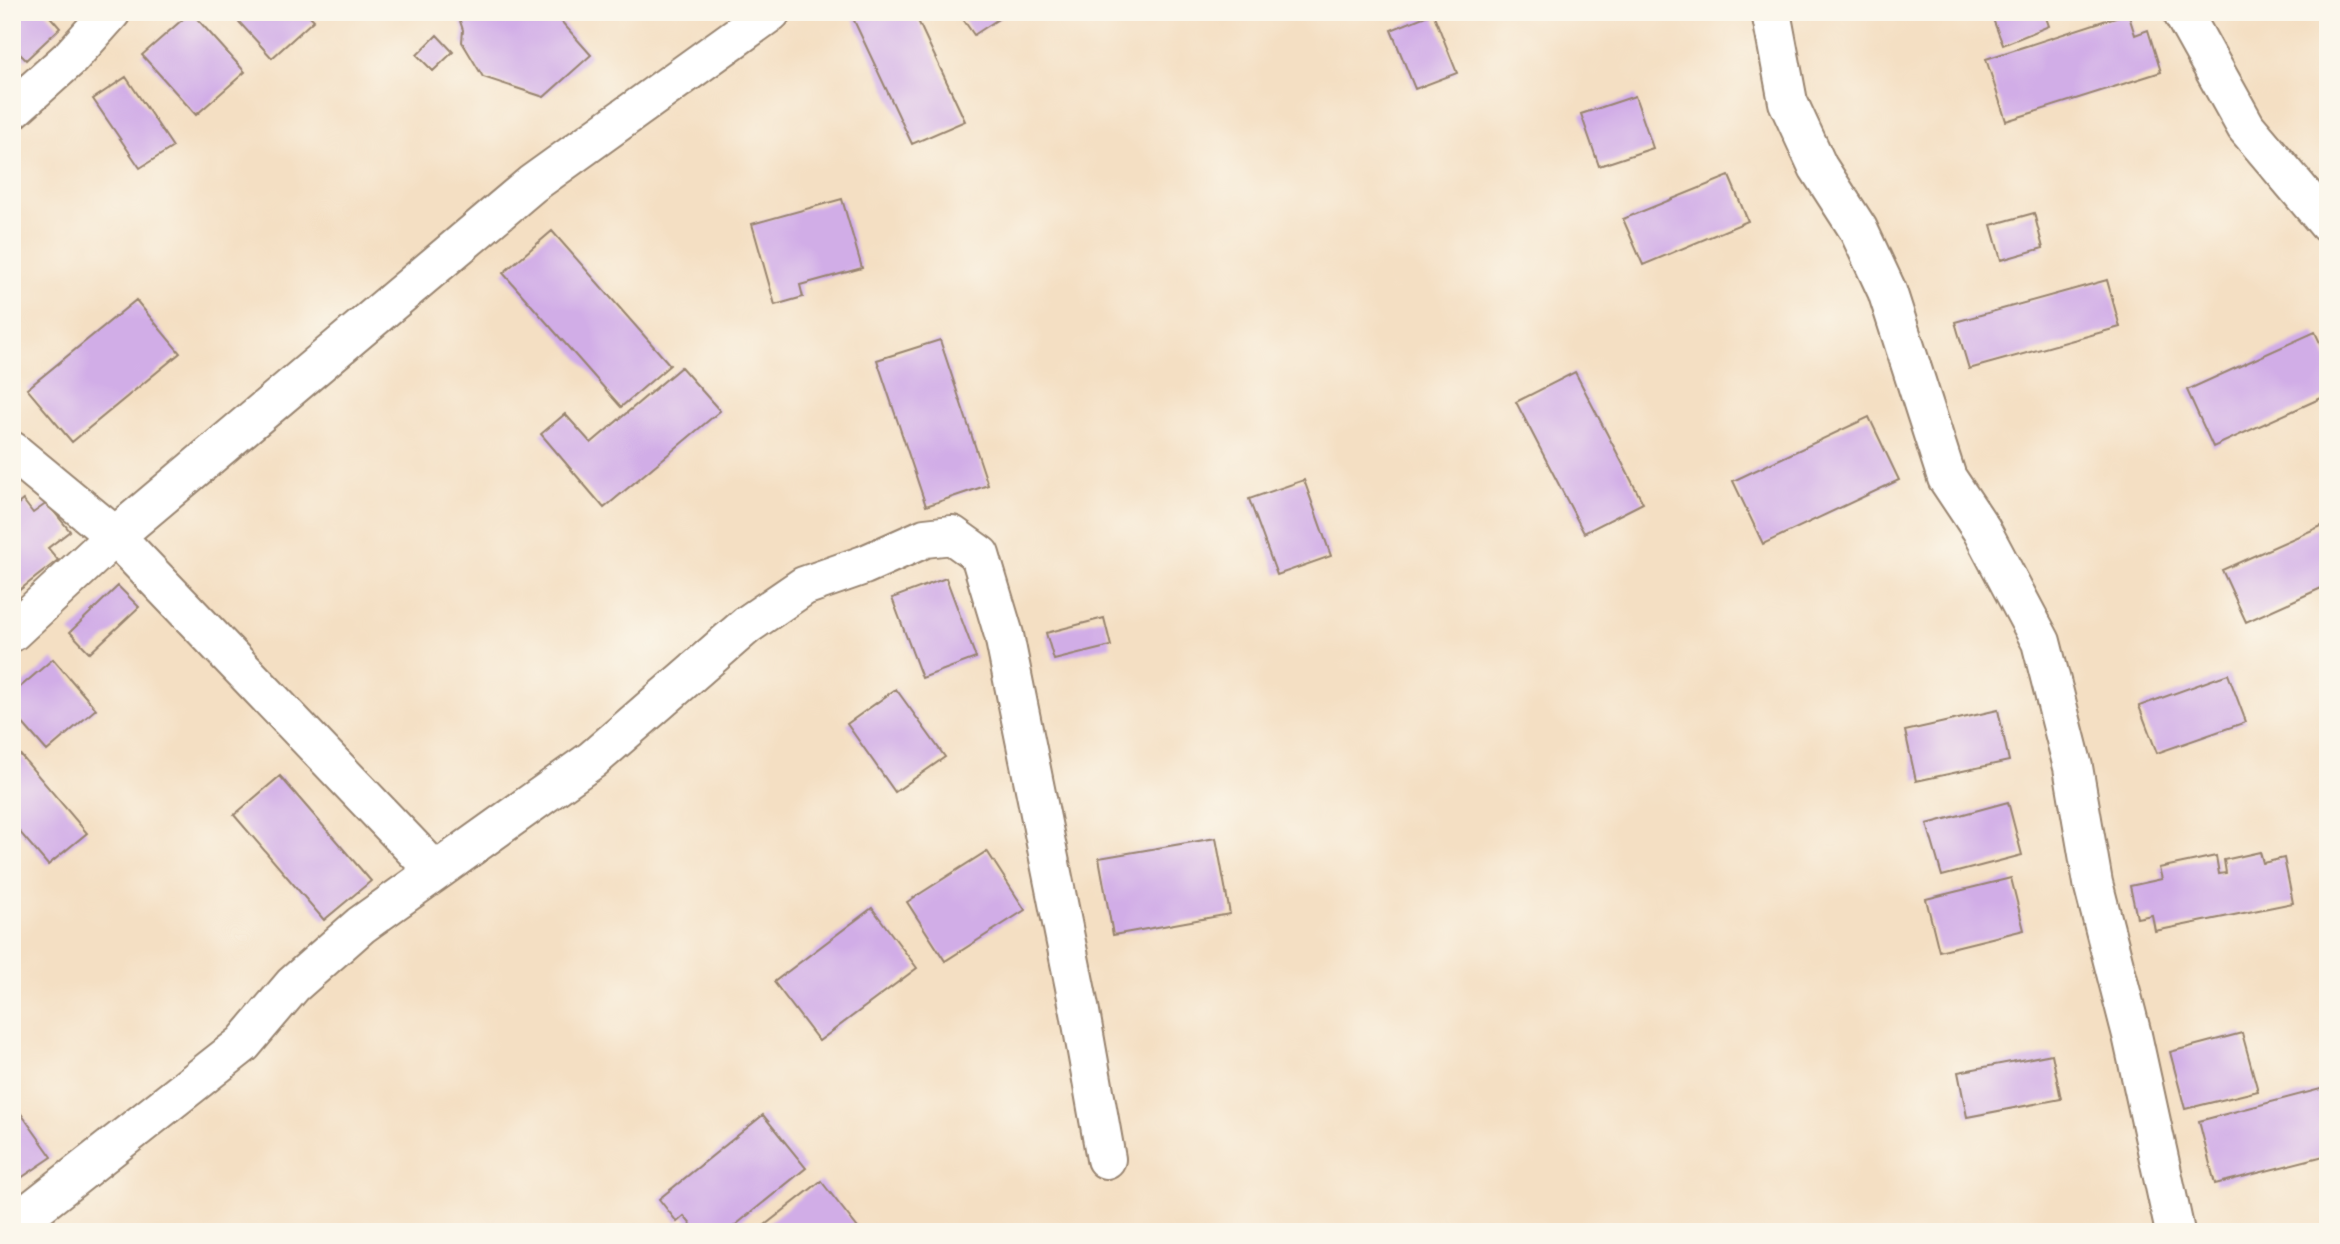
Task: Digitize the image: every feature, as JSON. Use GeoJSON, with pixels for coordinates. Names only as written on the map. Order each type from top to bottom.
{"type":"FeatureCollection","features":[{"type":"Feature","properties":{"kind":"street"},"geometry":{"type":"LineString","coordinates":[[12,110],[70,58],[111,12]]}},
{"type":"Feature","properties":{"kind":"street"},"geometry":{"type":"LineString","coordinates":[[12,632],[115,536],[532,184],[771,12]]}},
{"type":"Feature","properties":{"kind":"street"},"geometry":{"type":"LineString","coordinates":[[1771,12],[1788,102],[1818,167],[1858,229],[1886,291],[1947,478],[1980,530],[2041,642],[2073,767],[2093,883],[2132,1035],[2175,1232]]}},
{"type":"Feature","properties":{"kind":"street"},"geometry":{"type":"LineString","coordinates":[[2182,12],[2246,127],[2328,224]]}},
{"type":"Feature","properties":{"kind":"street"},"geometry":{"type":"LineString","coordinates":[[12,451],[115,536],[435,871]]}},
{"type":"Feature","properties":{"kind":"street"},"geometry":{"type":"LineString","coordinates":[[12,1226],[243,1044],[293,985],[360,925],[592,760],[747,625],[804,586],[864,565],[925,538],[952,534],[980,555],[1004,635],[1077,999],[1106,1159]]}},
{"type":"Feature","properties":{"kind":"building"},"geometry":{"type":"Polygon","coordinates":[[[12,12],[46,12],[60,28],[26,60],[12,46],[12,12]]]}},
{"type":"Feature","properties":{"kind":"building"},"geometry":{"type":"Polygon","coordinates":[[[191,12],[245,72],[196,115],[142,55],[191,12]]]}},
{"type":"Feature","properties":{"kind":"building"},"geometry":{"type":"Polygon","coordinates":[[[230,12],[306,12],[314,20],[272,58],[230,12]]]}},
{"type":"Feature","properties":{"kind":"building"},"geometry":{"type":"Polygon","coordinates":[[[466,12],[553,12],[591,55],[544,97],[483,77],[462,42],[463,30],[459,18],[466,12]]]}},
{"type":"Feature","properties":{"kind":"building"},"geometry":{"type":"Polygon","coordinates":[[[850,12],[914,12],[965,121],[912,144],[850,12]]]}},
{"type":"Feature","properties":{"kind":"building"},"geometry":{"type":"Polygon","coordinates":[[[958,12],[1009,12],[974,35],[958,12]]]}},
{"type":"Feature","properties":{"kind":"building"},"geometry":{"type":"Polygon","coordinates":[[[2044,12],[2049,26],[2003,45],[1991,14],[2044,12]]]}},
{"type":"Feature","properties":{"kind":"building"},"geometry":{"type":"Polygon","coordinates":[[[1433,13],[1457,73],[1415,89],[1391,30],[1433,13]]]}},
{"type":"Feature","properties":{"kind":"building"},"geometry":{"type":"Polygon","coordinates":[[[2128,13],[2135,35],[2148,30],[2161,72],[2006,121],[1986,59],[2128,13]]]}},
{"type":"Feature","properties":{"kind":"building"},"geometry":{"type":"Polygon","coordinates":[[[437,35],[453,52],[433,71],[417,55],[437,35]]]}},
{"type":"Feature","properties":{"kind":"building"},"geometry":{"type":"Polygon","coordinates":[[[126,77],[173,147],[140,168],[93,99],[126,77]]]}},
{"type":"Feature","properties":{"kind":"building"},"geometry":{"type":"Polygon","coordinates":[[[1635,96],[1653,148],[1599,166],[1581,114],[1635,96]]]}},
{"type":"Feature","properties":{"kind":"building"},"geometry":{"type":"Polygon","coordinates":[[[1729,176],[1748,221],[1643,265],[1623,219],[1729,176]]]}},
{"type":"Feature","properties":{"kind":"building"},"geometry":{"type":"Polygon","coordinates":[[[842,199],[862,268],[800,285],[803,297],[775,305],[752,224],[842,199]]]}},
{"type":"Feature","properties":{"kind":"building"},"geometry":{"type":"Polygon","coordinates":[[[2034,213],[2043,248],[2001,260],[1991,225],[2034,213]]]}},
{"type":"Feature","properties":{"kind":"building"},"geometry":{"type":"Polygon","coordinates":[[[552,231],[670,365],[621,407],[503,273],[552,231]]]}},
{"type":"Feature","properties":{"kind":"building"},"geometry":{"type":"Polygon","coordinates":[[[2107,280],[2120,327],[1969,369],[1955,322],[2107,280]]]}},
{"type":"Feature","properties":{"kind":"building"},"geometry":{"type":"Polygon","coordinates":[[[136,300],[180,353],[72,442],[27,389],[136,300]]]}},
{"type":"Feature","properties":{"kind":"building"},"geometry":{"type":"Polygon","coordinates":[[[2315,332],[2328,360],[2328,395],[2213,447],[2187,390],[2315,332]]]}},
{"type":"Feature","properties":{"kind":"building"},"geometry":{"type":"Polygon","coordinates":[[[940,340],[988,485],[926,506],[877,360],[940,340]]]}},
{"type":"Feature","properties":{"kind":"building"},"geometry":{"type":"Polygon","coordinates":[[[681,367],[720,411],[604,508],[541,434],[565,414],[591,443],[681,367]]]}},
{"type":"Feature","properties":{"kind":"building"},"geometry":{"type":"Polygon","coordinates":[[[1575,372],[1643,503],[1584,533],[1516,402],[1575,372]]]}},
{"type":"Feature","properties":{"kind":"building"},"geometry":{"type":"Polygon","coordinates":[[[1869,417],[1899,480],[1763,544],[1733,481],[1869,417]]]}},
{"type":"Feature","properties":{"kind":"building"},"geometry":{"type":"Polygon","coordinates":[[[1304,480],[1331,556],[1277,575],[1249,499],[1304,480]]]}},
{"type":"Feature","properties":{"kind":"building"},"geometry":{"type":"Polygon","coordinates":[[[23,500],[33,513],[47,503],[70,531],[48,548],[58,560],[12,596],[12,509],[23,500]]]}},
{"type":"Feature","properties":{"kind":"building"},"geometry":{"type":"Polygon","coordinates":[[[2328,523],[2328,585],[2246,622],[2222,570],[2328,523]]]}},
{"type":"Feature","properties":{"kind":"building"},"geometry":{"type":"Polygon","coordinates":[[[946,578],[976,658],[922,678],[892,598],[946,578]]]}},
{"type":"Feature","properties":{"kind":"building"},"geometry":{"type":"Polygon","coordinates":[[[118,586],[139,607],[90,653],[70,632],[118,586]]]}},
{"type":"Feature","properties":{"kind":"building"},"geometry":{"type":"Polygon","coordinates":[[[1104,618],[1111,646],[1054,660],[1046,633],[1104,618]]]}},
{"type":"Feature","properties":{"kind":"building"},"geometry":{"type":"Polygon","coordinates":[[[53,659],[96,709],[47,751],[12,711],[12,694],[53,659]]]}},
{"type":"Feature","properties":{"kind":"building"},"geometry":{"type":"Polygon","coordinates":[[[2228,674],[2246,722],[2157,753],[2139,706],[2228,674]]]}},
{"type":"Feature","properties":{"kind":"building"},"geometry":{"type":"Polygon","coordinates":[[[896,689],[945,757],[895,792],[847,724],[896,689]]]}},
{"type":"Feature","properties":{"kind":"building"},"geometry":{"type":"Polygon","coordinates":[[[1998,710],[2009,761],[1916,781],[1905,731],[1998,710]]]}},
{"type":"Feature","properties":{"kind":"building"},"geometry":{"type":"Polygon","coordinates":[[[12,745],[87,833],[48,865],[12,823],[12,745]]]}},
{"type":"Feature","properties":{"kind":"building"},"geometry":{"type":"Polygon","coordinates":[[[280,776],[371,881],[324,920],[234,815],[280,776]]]}},
{"type":"Feature","properties":{"kind":"building"},"geometry":{"type":"Polygon","coordinates":[[[2008,802],[2022,855],[1942,876],[1927,824],[2008,802]]]}},
{"type":"Feature","properties":{"kind":"building"},"geometry":{"type":"Polygon","coordinates":[[[1216,838],[1230,914],[1113,935],[1099,858],[1216,838]]]}},
{"type":"Feature","properties":{"kind":"building"},"geometry":{"type":"Polygon","coordinates":[[[987,851],[1025,910],[945,961],[907,902],[987,851]]]}},
{"type":"Feature","properties":{"kind":"building"},"geometry":{"type":"Polygon","coordinates":[[[2260,852],[2263,863],[2284,858],[2293,903],[2155,931],[2152,915],[2137,918],[2130,886],[2162,879],[2159,868],[2216,856],[2219,874],[2226,873],[2224,860],[2260,852]]]}},
{"type":"Feature","properties":{"kind":"building"},"geometry":{"type":"Polygon","coordinates":[[[2011,878],[2024,930],[1939,951],[1926,899],[2011,878]]]}},
{"type":"Feature","properties":{"kind":"building"},"geometry":{"type":"Polygon","coordinates":[[[872,908],[917,968],[819,1041],[774,982],[872,908]]]}},
{"type":"Feature","properties":{"kind":"building"},"geometry":{"type":"Polygon","coordinates":[[[2242,1033],[2258,1091],[2185,1109],[2170,1052],[2242,1033]]]}},
{"type":"Feature","properties":{"kind":"building"},"geometry":{"type":"Polygon","coordinates":[[[2052,1054],[2061,1099],[1967,1117],[1958,1072],[2052,1054]]]}},
{"type":"Feature","properties":{"kind":"building"},"geometry":{"type":"Polygon","coordinates":[[[2328,1087],[2328,1155],[2215,1184],[2199,1121],[2328,1087]]]}},
{"type":"Feature","properties":{"kind":"building"},"geometry":{"type":"Polygon","coordinates":[[[12,1101],[52,1157],[12,1184],[12,1101]]]}},
{"type":"Feature","properties":{"kind":"building"},"geometry":{"type":"Polygon","coordinates":[[[763,1115],[806,1168],[727,1232],[697,1232],[684,1216],[677,1222],[659,1199],[763,1115]]]}},
{"type":"Feature","properties":{"kind":"building"},"geometry":{"type":"Polygon","coordinates":[[[821,1181],[861,1232],[756,1232],[821,1181]]]}}]}
